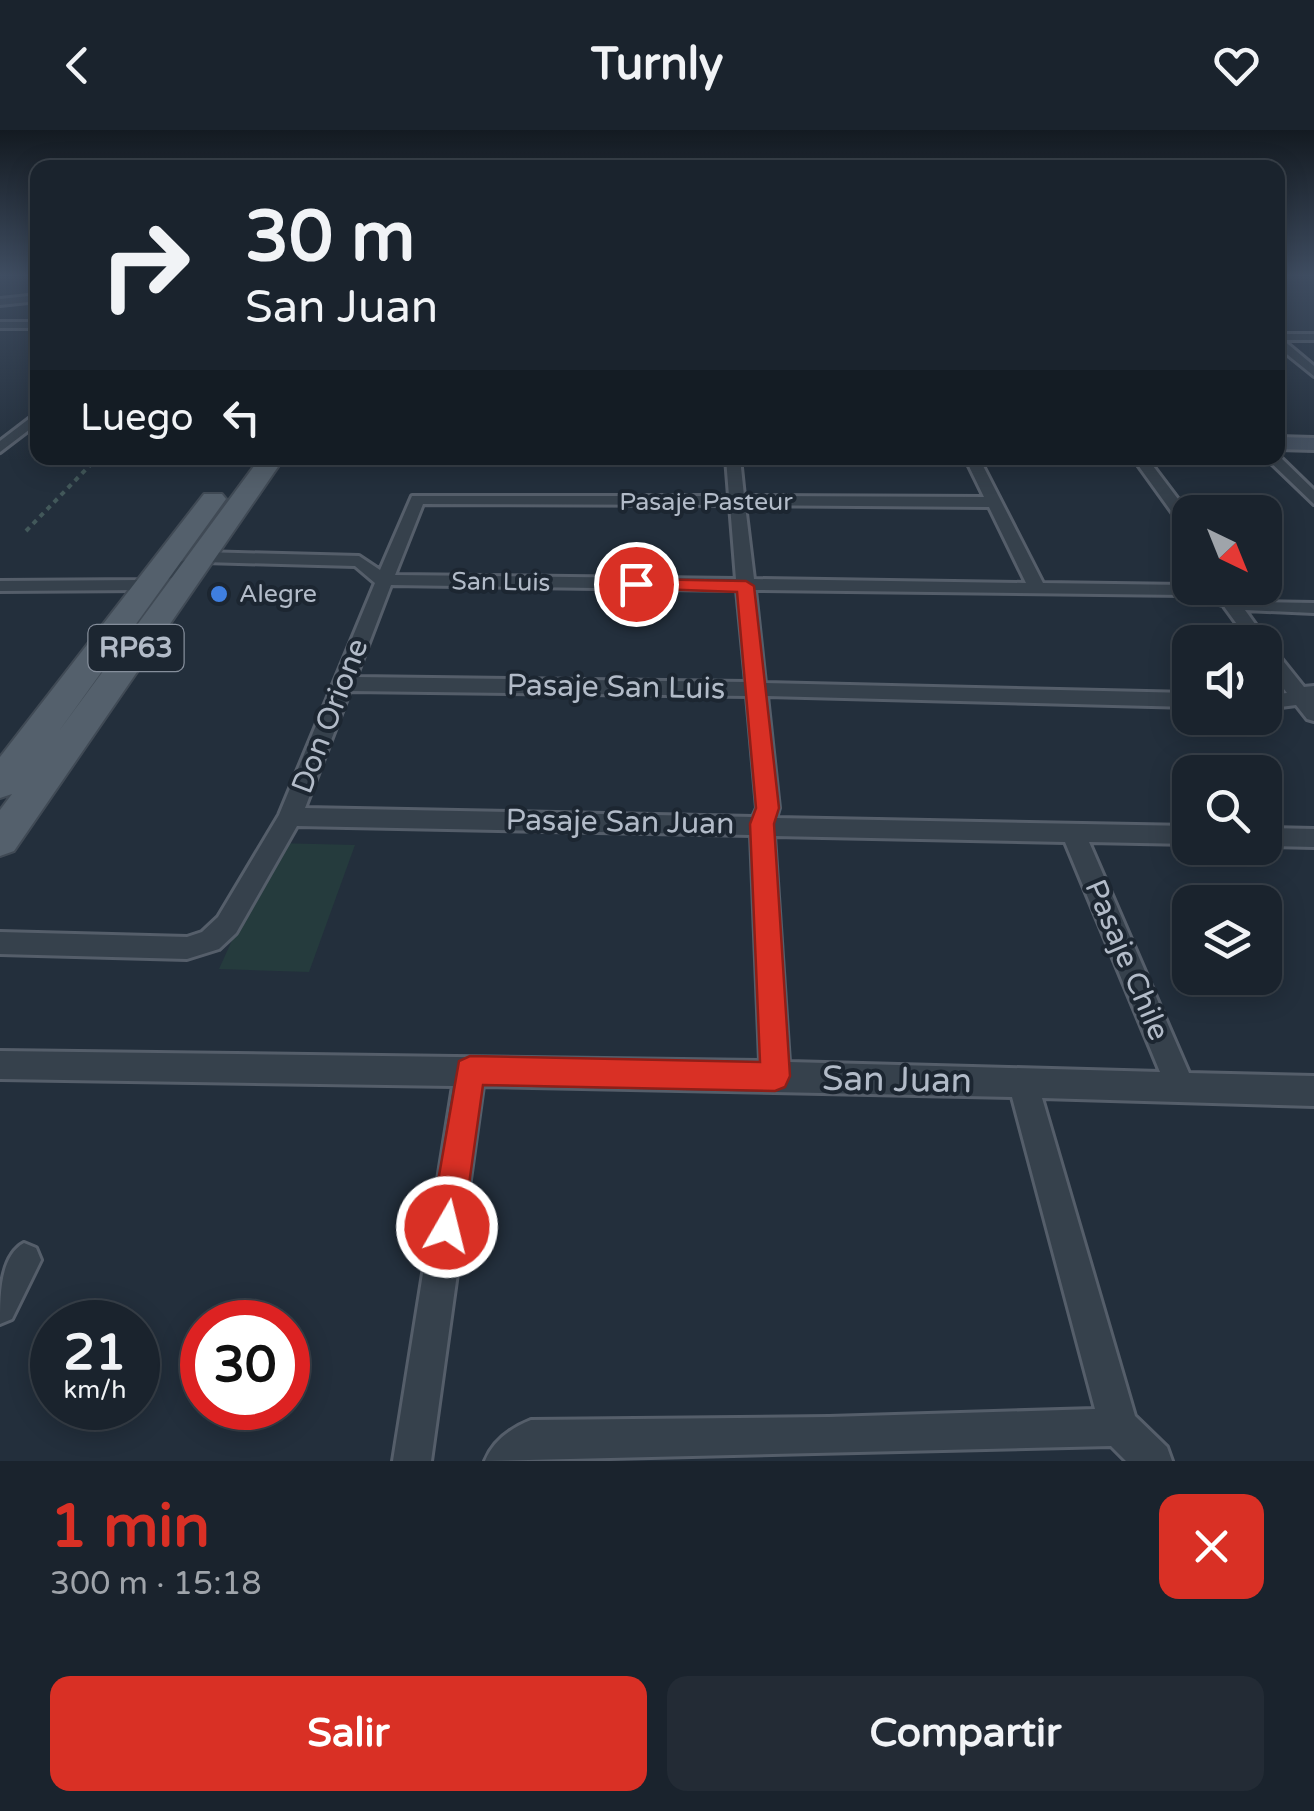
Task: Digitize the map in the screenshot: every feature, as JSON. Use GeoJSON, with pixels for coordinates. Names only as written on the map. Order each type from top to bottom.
{"type":"FeatureCollection","features":[{"type":"Feature","properties":{"kind":"main road","name":"RP63"},"geometry":{"type":"LineString","coordinates":[[0,784],[240,465]]}},
{"type":"Feature","properties":{"kind":"main road","name":"RP63"},"geometry":{"type":"LineString","coordinates":[[0,840],[267,465]]}},
{"type":"Feature","properties":{"kind":"street"},"geometry":{"type":"LineString","coordinates":[[1285,339],[1314,337]]}},
{"type":"Feature","properties":{"kind":"street"},"geometry":{"type":"LineString","coordinates":[[1285,345],[1314,372]]}},
{"type":"Feature","properties":{"kind":"street"},"geometry":{"type":"LineString","coordinates":[[0,422],[30,421]]}},
{"type":"Feature","properties":{"kind":"street"},"geometry":{"type":"LineString","coordinates":[[0,448],[30,425]]}},
{"type":"Feature","properties":{"kind":"street"},"geometry":{"type":"LineString","coordinates":[[1285,443],[1314,444]]}},
{"type":"Feature","properties":{"kind":"street"},"geometry":{"type":"LineString","coordinates":[[735,465],[768,808],[762,824],[775,1076]]}},
{"type":"Feature","properties":{"kind":"street"},"geometry":{"type":"LineString","coordinates":[[976,465],[1037,588]]}},
{"type":"Feature","properties":{"kind":"street"},"geometry":{"type":"LineString","coordinates":[[1145,465],[1172,502]]}},
{"type":"Feature","properties":{"kind":"street"},"geometry":{"type":"LineString","coordinates":[[1281,465],[1314,500]]}},
{"type":"Feature","properties":{"kind":"street","name":"Pasaje Pasteur"},"geometry":{"type":"LineString","coordinates":[[418,500],[994,502]]}},
{"type":"Feature","properties":{"kind":"street","name":"Don Orione"},"geometry":{"type":"LineString","coordinates":[[0,943],[188,948],[210,940],[228,925],[290,817],[382,580],[418,500]]}},
{"type":"Feature","properties":{"kind":"street","name":"San Luis"},"geometry":{"type":"LineString","coordinates":[[0,586],[146,585],[201,557],[360,561],[382,580],[1172,590]]}},
{"type":"Feature","properties":{"kind":"street","name":"San Luis"},"geometry":{"type":"LineString","coordinates":[[1250,605],[1314,608]]}},
{"type":"Feature","properties":{"kind":"street"},"geometry":{"type":"LineString","coordinates":[[1282,668],[1307,694],[1314,714]]}},
{"type":"Feature","properties":{"kind":"street","name":"Pasaje San Luis"},"geometry":{"type":"LineString","coordinates":[[342,684],[1172,700]]}},
{"type":"Feature","properties":{"kind":"street"},"geometry":{"type":"LineString","coordinates":[[1282,702],[1307,694]]}},
{"type":"Feature","properties":{"kind":"street","name":"Pasaje San Juan"},"geometry":{"type":"LineString","coordinates":[[290,817],[1172,836]]}},
{"type":"Feature","properties":{"kind":"street","name":"Pasaje Chile"},"geometry":{"type":"LineString","coordinates":[[1073,833],[1180,1086]]}},
{"type":"Feature","properties":{"kind":"street"},"geometry":{"type":"LineString","coordinates":[[1282,837],[1314,838]]}},
{"type":"Feature","properties":{"kind":"street","name":"San Juan"},"geometry":{"type":"LineString","coordinates":[[0,1065],[775,1076],[1314,1091]]}},
{"type":"Feature","properties":{"kind":"street"},"geometry":{"type":"LineString","coordinates":[[412,1461],[470,1071]]}},
{"type":"Feature","properties":{"kind":"street"},"geometry":{"type":"LineString","coordinates":[[1022,1083],[1118,1427],[1153,1461]]}},
{"type":"Feature","properties":{"kind":"street"},"geometry":{"type":"LineString","coordinates":[[0,1307],[24,1260]]}},
{"type":"Feature","properties":{"kind":"street"},"geometry":{"type":"LineString","coordinates":[[504,1461],[530,1439],[827,1449],[1118,1427]]}},
{"type":"Feature","properties":{"kind":"path"},"geometry":{"type":"LineString","coordinates":[[26,531],[91,465]]}},
{"type":"Feature","properties":{"kind":"green space"},"geometry":{"type":"Polygon","coordinates":[[[276,843],[355,845],[309,972],[219,969],[276,843]]]}},
{"type":"Feature","properties":{"kind":"place","name":"Alegre"},"geometry":{"type":"Point","coordinates":[219,594]}},
{"type":"Feature","properties":{"kind":"route"},"geometry":{"type":"LineString","coordinates":[[447,1227],[470,1071],[775,1076],[762,824],[768,808],[746,586],[636,584]]}}]}
